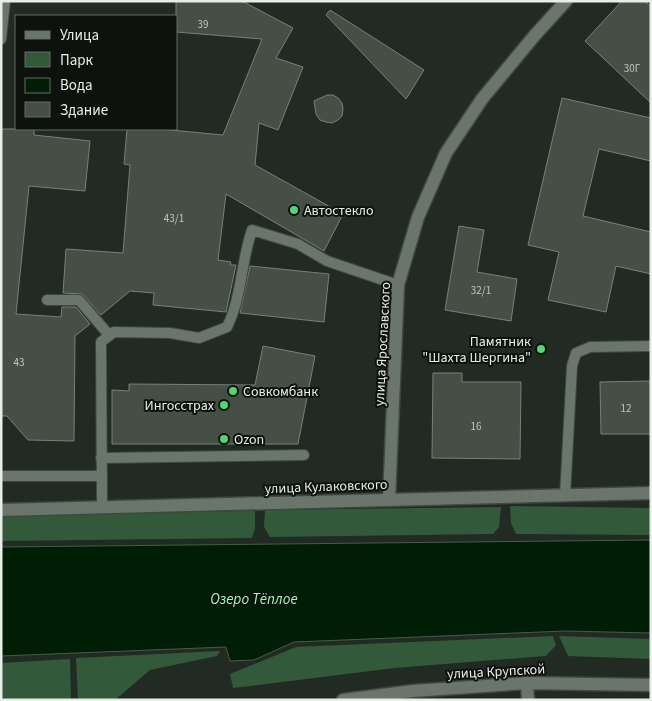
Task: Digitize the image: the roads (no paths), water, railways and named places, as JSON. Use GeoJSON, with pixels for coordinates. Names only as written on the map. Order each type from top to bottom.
{"type":"FeatureCollection","features":[{"type":"Feature","properties":{"kind":"street","name":"улица Ярославского"},"geometry":{"type":"LineString","coordinates":[[389,500],[398,285],[418,217],[446,153],[482,99],[566,1]]}},
{"type":"Feature","properties":{"kind":"street","name":"улица Кулаковского"},"geometry":{"type":"LineString","coordinates":[[1,510],[651,493]]}},
{"type":"Feature","properties":{"kind":"street","name":"улица Крупской"},"geometry":{"type":"LineString","coordinates":[[343,700],[413,691],[527,683],[651,685]]}},
{"type":"Feature","properties":{"kind":"street"},"geometry":{"type":"LineString","coordinates":[[527,683],[528,700]]}},
{"type":"Feature","properties":{"kind":"lane"},"geometry":{"type":"LineString","coordinates":[[1,38],[5,1]]}},
{"type":"Feature","properties":{"kind":"lane"},"geometry":{"type":"LineString","coordinates":[[102,508],[101,342],[109,335],[114,332],[170,333],[199,338],[228,327],[234,312],[246,248],[252,230],[298,244],[327,261],[398,285]]}},
{"type":"Feature","properties":{"kind":"lane"},"geometry":{"type":"LineString","coordinates":[[47,300],[79,300],[109,335]]}},
{"type":"Feature","properties":{"kind":"lane"},"geometry":{"type":"LineString","coordinates":[[565,496],[572,366],[576,353],[590,347],[651,346]]}},
{"type":"Feature","properties":{"kind":"lane"},"geometry":{"type":"LineString","coordinates":[[102,458],[304,455]]}},
{"type":"Feature","properties":{"kind":"lane"},"geometry":{"type":"LineString","coordinates":[[1,476],[102,476]]}},
{"type":"Feature","properties":{"kind":"water","name":"Озеро Тёплое"},"geometry":{"type":"Polygon","coordinates":[[[651,540],[651,633],[565,631],[294,642],[254,660],[230,661],[226,647],[1,656],[1,547],[651,540]]]}},
{"type":"Feature","properties":{"kind":"place","name":"Автостекло"},"geometry":{"type":"Point","coordinates":[294,210]}},
{"type":"Feature","properties":{"kind":"place","name":"Памятник \"Шахта Шергина\""},"geometry":{"type":"Point","coordinates":[541,349]}},
{"type":"Feature","properties":{"kind":"place","name":"Совкомбанк"},"geometry":{"type":"Point","coordinates":[233,391]}},
{"type":"Feature","properties":{"kind":"place","name":"Ингосстрах"},"geometry":{"type":"Point","coordinates":[224,405]}},
{"type":"Feature","properties":{"kind":"place","name":"Ozon"},"geometry":{"type":"Point","coordinates":[224,439]}}]}
